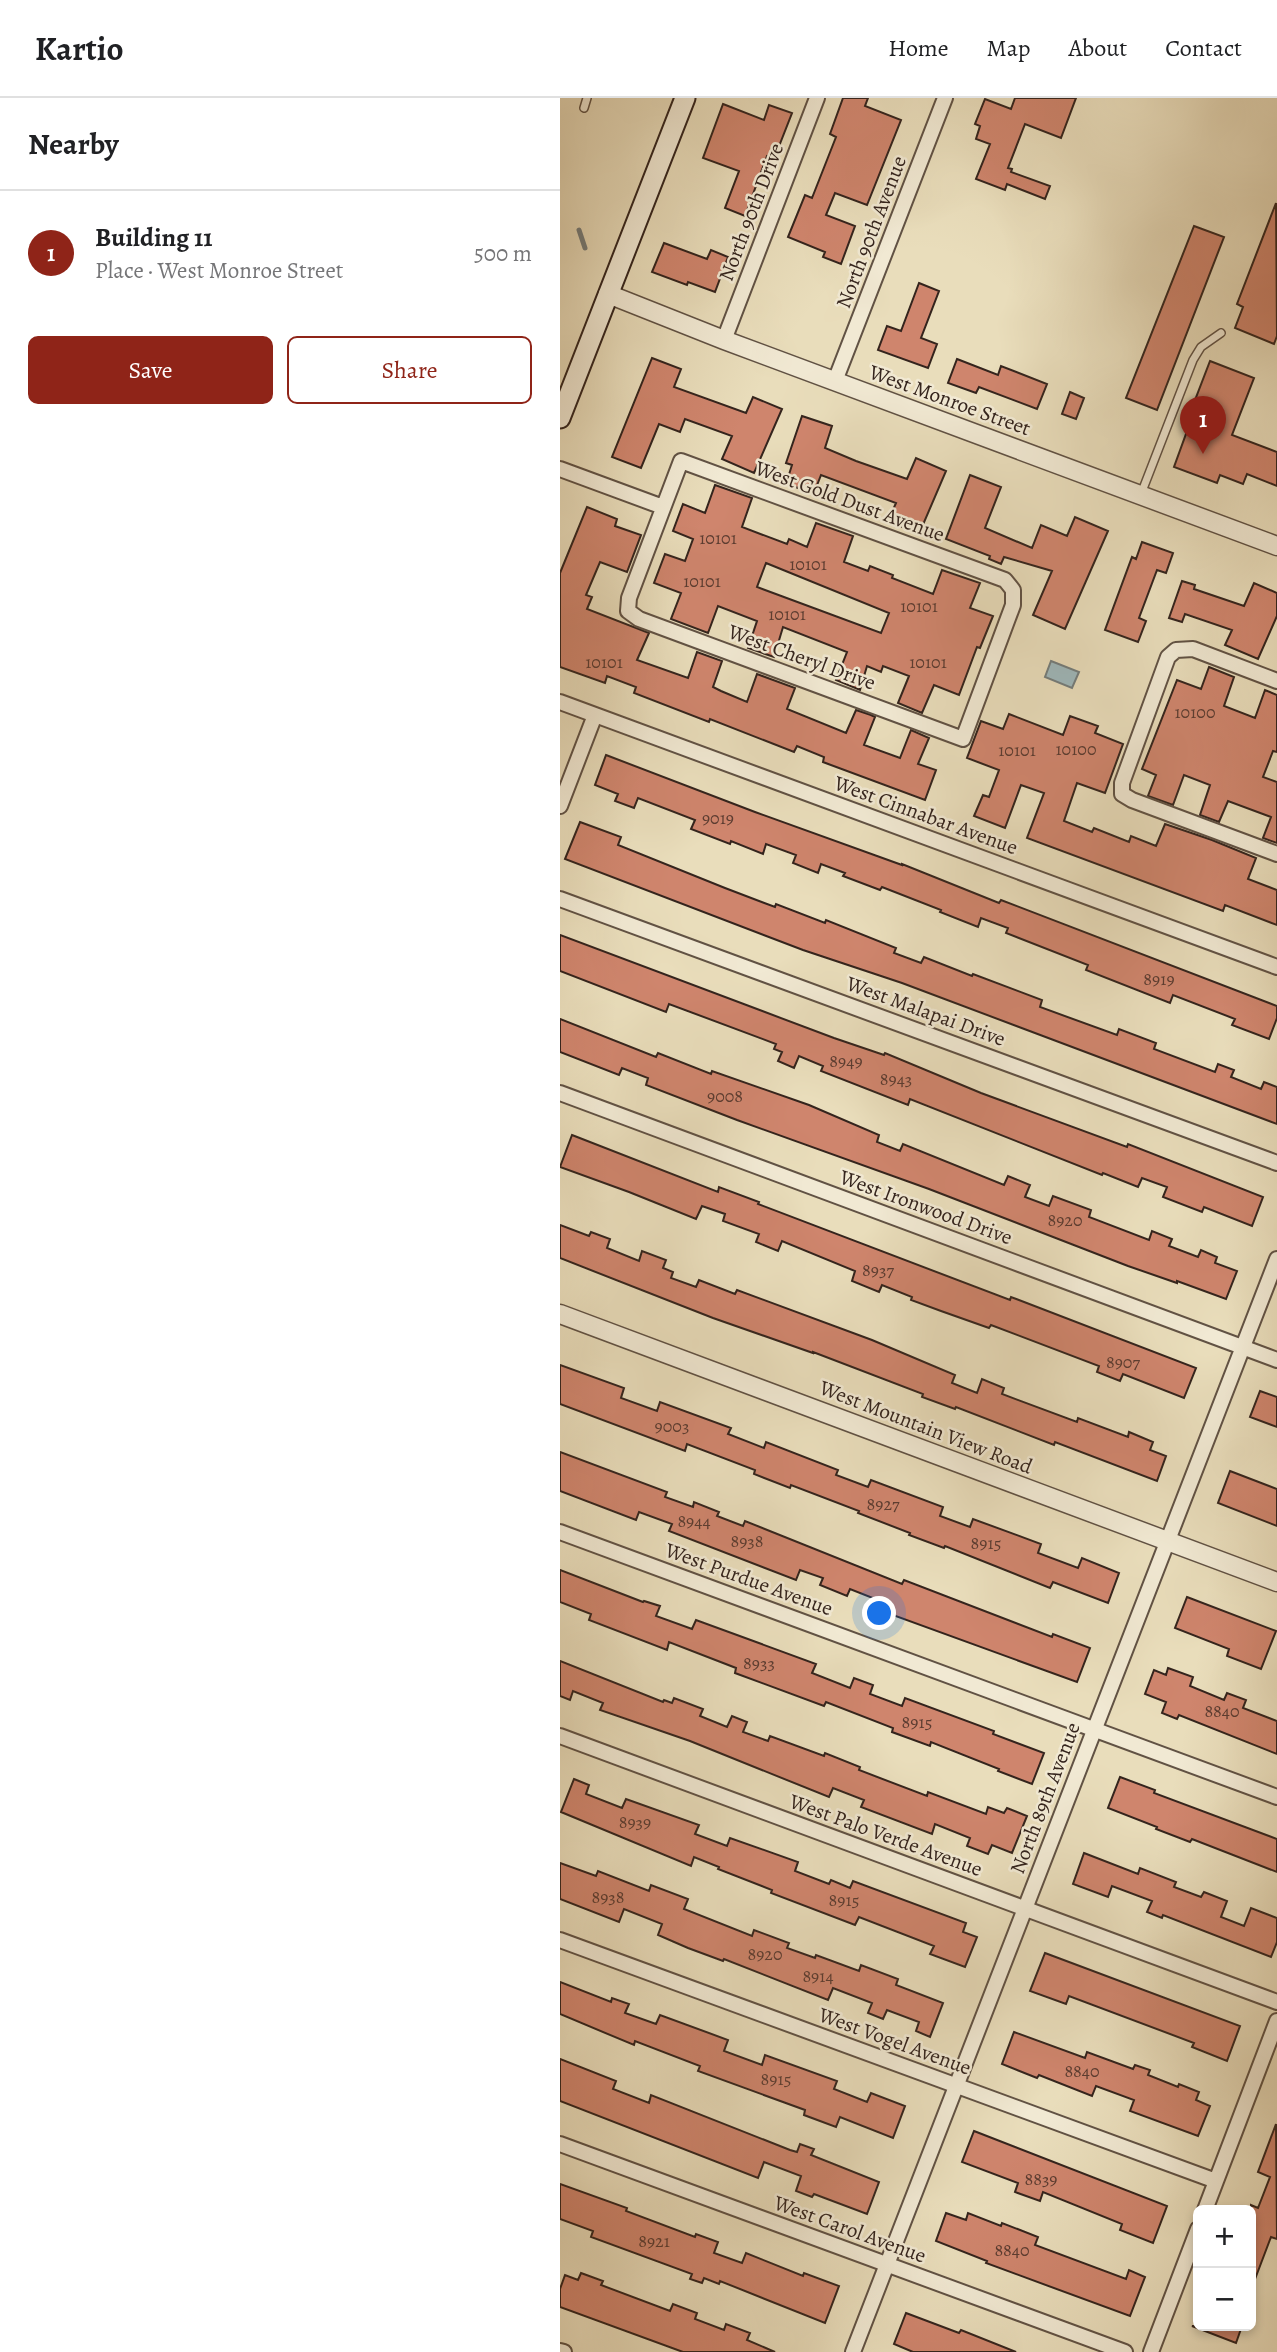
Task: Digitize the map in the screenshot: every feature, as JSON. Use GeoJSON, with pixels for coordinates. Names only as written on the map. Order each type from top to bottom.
{"type":"FeatureCollection","features":[{"type":"Feature","properties":{"kind":"main road"},"geometry":{"type":"LineString","coordinates":[[560,418],[685,98]]}},
{"type":"Feature","properties":{"kind":"street","name":"North 90th Drive"},"geometry":{"type":"LineString","coordinates":[[724,340],[817,98]]}},
{"type":"Feature","properties":{"kind":"street","name":"North 90th Avenue"},"geometry":{"type":"LineString","coordinates":[[835,381],[946,98]]}},
{"type":"Feature","properties":{"kind":"street","name":"West Monroe Street"},"geometry":{"type":"LineString","coordinates":[[608,294],[724,340],[1277,546]]}},
{"type":"Feature","properties":{"kind":"street","name":"West Gold Dust Avenue"},"geometry":{"type":"LineString","coordinates":[[663,507],[681,461],[1005,580],[1013,590],[1013,605],[963,739]]}},
{"type":"Feature","properties":{"kind":"street"},"geometry":{"type":"LineString","coordinates":[[560,468],[663,507]]}},
{"type":"Feature","properties":{"kind":"street","name":"West Cheryl Drive"},"geometry":{"type":"LineString","coordinates":[[663,507],[629,598],[628,611],[639,619],[963,739]]}},
{"type":"Feature","properties":{"kind":"street"},"geometry":{"type":"LineString","coordinates":[[1277,681],[1194,649],[1176,650],[1168,657],[1122,783],[1122,794],[1132,800],[1277,854]]}},
{"type":"Feature","properties":{"kind":"street","name":"West Cinnabar Avenue"},"geometry":{"type":"LineString","coordinates":[[560,702],[1277,967]]}},
{"type":"Feature","properties":{"kind":"street"},"geometry":{"type":"LineString","coordinates":[[560,806],[595,715]]}},
{"type":"Feature","properties":{"kind":"street","name":"West Malapai Drive"},"geometry":{"type":"LineString","coordinates":[[560,899],[1277,1163]]}},
{"type":"Feature","properties":{"kind":"street","name":"West Ironwood Drive"},"geometry":{"type":"LineString","coordinates":[[560,1093],[1277,1360]]}},
{"type":"Feature","properties":{"kind":"street","name":"North 89th Avenue"},"geometry":{"type":"LineString","coordinates":[[853,2352],[1277,1259]]}},
{"type":"Feature","properties":{"kind":"street","name":"West Mountain View Road"},"geometry":{"type":"LineString","coordinates":[[560,1314],[1277,1581]]}},
{"type":"Feature","properties":{"kind":"street","name":"West Purdue Avenue"},"geometry":{"type":"LineString","coordinates":[[560,1532],[1277,1797]]}},
{"type":"Feature","properties":{"kind":"street","name":"West Palo Verde Avenue"},"geometry":{"type":"LineString","coordinates":[[560,1736],[1277,2003]]}},
{"type":"Feature","properties":{"kind":"street","name":"West Vogel Avenue"},"geometry":{"type":"LineString","coordinates":[[560,1940],[1216,2182]]}},
{"type":"Feature","properties":{"kind":"street"},"geometry":{"type":"LineString","coordinates":[[1207,2205],[1277,2021]]}},
{"type":"Feature","properties":{"kind":"street","name":"West Carol Avenue"},"geometry":{"type":"LineString","coordinates":[[560,2144],[1125,2352]]}},
{"type":"Feature","properties":{"kind":"street"},"geometry":{"type":"LineString","coordinates":[[1151,2352],[1193,2241]]}},
{"type":"Feature","properties":{"kind":"lane"},"geometry":{"type":"LineString","coordinates":[[584,107],[587,98]]}},
{"type":"Feature","properties":{"kind":"lane"},"geometry":{"type":"LineString","coordinates":[[1141,495],[1193,360],[1201,347],[1221,333]]}},
{"type":"Feature","properties":{"kind":"water"},"geometry":{"type":"Polygon","coordinates":[[[1051,661],[1079,672],[1072,688],[1045,677],[1051,661]]]}},
{"type":"Feature","properties":{"kind":"building"},"geometry":{"type":"Polygon","coordinates":[[[843,98],[868,98],[865,106],[901,120],[867,205],[835,193],[826,215],[855,226],[841,264],[823,257],[825,252],[788,237],[805,195],[812,198],[836,137],[830,134],[843,98]]]}},
{"type":"Feature","properties":{"kind":"building"},"geometry":{"type":"Polygon","coordinates":[[[1015,98],[1076,98],[1061,138],[1025,124],[1008,168],[1012,169],[1011,172],[1050,186],[1045,199],[1007,184],[1005,190],[976,179],[990,144],[976,139],[980,126],[975,124],[985,99],[1011,109],[1015,98]]]}},
{"type":"Feature","properties":{"kind":"building"},"geometry":{"type":"Polygon","coordinates":[[[723,104],[764,120],[769,105],[792,113],[774,159],[767,156],[745,216],[725,208],[739,171],[703,158],[723,104]]]}},
{"type":"Feature","properties":{"kind":"building"},"geometry":{"type":"Polygon","coordinates":[[[1276,203],[1277,336],[1274,344],[1235,328],[1243,307],[1237,304],[1276,203]]]}},
{"type":"Feature","properties":{"kind":"building"},"geometry":{"type":"Polygon","coordinates":[[[1194,226],[1224,237],[1157,410],[1126,398],[1194,226]]]}},
{"type":"Feature","properties":{"kind":"building"},"geometry":{"type":"Polygon","coordinates":[[[664,243],[707,259],[711,250],[728,257],[715,292],[652,272],[664,243]]]}},
{"type":"Feature","properties":{"kind":"building"},"geometry":{"type":"Polygon","coordinates":[[[919,283],[939,291],[921,338],[937,344],[928,368],[878,350],[887,326],[901,331],[919,283]]]}},
{"type":"Feature","properties":{"kind":"building"},"geometry":{"type":"Polygon","coordinates":[[[652,358],[681,369],[674,387],[746,413],[753,397],[782,409],[754,473],[722,459],[732,436],[685,419],[680,432],[659,424],[641,468],[612,457],[652,358]]]}},
{"type":"Feature","properties":{"kind":"building"},"geometry":{"type":"Polygon","coordinates":[[[957,359],[998,375],[1001,366],[1047,384],[1037,409],[979,387],[976,393],[948,383],[957,359]]]}},
{"type":"Feature","properties":{"kind":"building"},"geometry":{"type":"Polygon","coordinates":[[[1210,361],[1254,378],[1232,435],[1277,452],[1277,486],[1247,474],[1243,484],[1220,475],[1217,483],[1174,467],[1210,361]]]}},
{"type":"Feature","properties":{"kind":"building"},"geometry":{"type":"Polygon","coordinates":[[[1070,392],[1084,398],[1076,419],[1062,414],[1070,392]]]}},
{"type":"Feature","properties":{"kind":"building"},"geometry":{"type":"Polygon","coordinates":[[[802,416],[832,426],[825,448],[856,461],[907,479],[916,458],[946,471],[919,534],[888,521],[896,503],[821,475],[814,493],[786,484],[792,465],[786,463],[802,416]]]}},
{"type":"Feature","properties":{"kind":"building"},"geometry":{"type":"Polygon","coordinates":[[[970,475],[1001,487],[985,528],[1032,548],[1041,525],[1067,536],[1075,517],[1108,531],[1065,629],[1033,615],[1052,571],[1004,557],[1001,564],[989,559],[990,556],[946,539],[970,475]]]}},
{"type":"Feature","properties":{"kind":"building"},"geometry":{"type":"Polygon","coordinates":[[[715,485],[752,498],[742,527],[787,544],[789,539],[807,547],[816,523],[853,536],[844,562],[868,571],[870,566],[933,594],[942,570],[980,583],[970,608],[993,616],[980,648],[977,647],[959,695],[934,685],[922,713],[898,703],[909,676],[883,666],[881,672],[867,666],[860,690],[836,680],[847,652],[783,627],[774,657],[748,648],[757,621],[718,606],[708,633],[671,619],[681,593],[654,583],[665,554],[685,561],[693,539],[673,531],[683,504],[705,513],[715,485]],[[766,563],[757,587],[881,633],[889,613],[766,563]]]}},
{"type":"Feature","properties":{"kind":"building"},"geometry":{"type":"Polygon","coordinates":[[[587,507],[617,519],[615,526],[641,535],[627,572],[600,562],[586,595],[592,597],[587,609],[649,633],[637,660],[688,678],[697,652],[722,661],[713,687],[747,702],[757,674],[795,688],[787,709],[846,733],[856,710],[871,715],[875,717],[864,745],[900,758],[911,730],[929,738],[918,764],[936,770],[925,800],[823,762],[824,757],[797,746],[794,752],[634,693],[636,687],[607,676],[605,683],[560,667],[560,573],[587,507]]]}},
{"type":"Feature","properties":{"kind":"building"},"geometry":{"type":"Polygon","coordinates":[[[1142,542],[1173,553],[1166,573],[1157,570],[1139,618],[1146,621],[1138,642],[1105,630],[1132,557],[1136,559],[1142,542]]]}},
{"type":"Feature","properties":{"kind":"building"},"geometry":{"type":"Polygon","coordinates":[[[1182,581],[1195,585],[1194,589],[1244,606],[1254,583],[1277,593],[1277,616],[1258,659],[1225,645],[1232,630],[1185,614],[1182,622],[1169,618],[1182,581]]]}},
{"type":"Feature","properties":{"kind":"building"},"geometry":{"type":"Polygon","coordinates":[[[1209,667],[1234,677],[1224,706],[1255,718],[1265,690],[1277,695],[1277,752],[1273,751],[1263,777],[1277,782],[1277,843],[1263,838],[1271,817],[1228,801],[1219,822],[1200,815],[1210,785],[1184,775],[1173,805],[1148,796],[1156,775],[1142,769],[1177,680],[1201,689],[1209,667]]]}},
{"type":"Feature","properties":{"kind":"building"},"geometry":{"type":"Polygon","coordinates":[[[1009,714],[1063,735],[1070,716],[1098,726],[1095,733],[1123,744],[1105,793],[1077,783],[1064,821],[1092,832],[1094,828],[1129,842],[1131,836],[1156,846],[1165,824],[1256,858],[1248,879],[1277,890],[1277,925],[1225,905],[1223,911],[1027,838],[1044,793],[1021,785],[1005,828],[974,816],[983,795],[989,797],[999,770],[967,758],[981,721],[1003,729],[1009,714]]]}},
{"type":"Feature","properties":{"kind":"building"},"geometry":{"type":"Polygon","coordinates":[[[606,755],[902,864],[999,903],[1001,900],[1277,1006],[1277,1018],[1269,1039],[1232,1025],[1235,1019],[1173,995],[1170,1003],[1086,970],[1088,965],[1006,933],[1008,928],[981,918],[978,927],[882,887],[880,890],[843,876],[845,873],[821,864],[818,873],[793,863],[796,855],[766,844],[763,854],[731,841],[730,844],[691,829],[695,820],[638,798],[634,808],[615,801],[618,794],[595,785],[606,755]]]}},
{"type":"Feature","properties":{"kind":"building"},"geometry":{"type":"Polygon","coordinates":[[[580,822],[621,837],[618,845],[775,907],[776,904],[825,923],[826,920],[896,948],[894,953],[921,963],[924,957],[972,976],[973,974],[1042,1000],[1040,1007],[1117,1035],[1119,1029],[1156,1043],[1154,1049],[1215,1072],[1218,1064],[1234,1070],[1231,1077],[1261,1089],[1264,1082],[1277,1087],[1277,1124],[902,983],[803,950],[565,859],[580,822]]]}},
{"type":"Feature","properties":{"kind":"building"},"geometry":{"type":"Polygon","coordinates":[[[560,935],[834,1038],[884,1055],[885,1053],[981,1093],[1127,1147],[1128,1144],[1263,1197],[1252,1226],[1204,1207],[1202,1212],[1163,1197],[1167,1187],[1142,1178],[1138,1187],[910,1099],[908,1105],[821,1071],[823,1066],[799,1056],[794,1068],[778,1061],[782,1052],[774,1049],[776,1044],[669,1004],[666,1012],[560,971],[560,935]]]}},
{"type":"Feature","properties":{"kind":"building"},"geometry":{"type":"Polygon","coordinates":[[[560,1019],[656,1057],[658,1053],[711,1074],[712,1071],[809,1105],[879,1135],[877,1142],[900,1151],[903,1144],[1004,1185],[1008,1176],[1030,1185],[1025,1197],[1049,1206],[1053,1196],[1091,1210],[1089,1217],[1149,1240],[1152,1231],[1172,1239],[1169,1246],[1198,1257],[1201,1250],[1217,1257],[1215,1263],[1237,1271],[1226,1299],[1128,1266],[929,1189],[737,1120],[646,1085],[648,1078],[622,1068],[619,1075],[560,1052],[560,1019]]]}},
{"type":"Feature","properties":{"kind":"building"},"geometry":{"type":"Polygon","coordinates":[[[572,1135],[718,1192],[719,1187],[1010,1300],[1011,1297],[1196,1368],[1184,1398],[1123,1374],[1120,1381],[1097,1372],[1099,1366],[991,1325],[989,1328],[911,1300],[912,1297],[882,1285],[879,1292],[852,1281],[855,1271],[782,1241],[778,1251],[756,1242],[759,1234],[723,1221],[725,1214],[702,1206],[696,1219],[560,1167],[572,1135]]]}},
{"type":"Feature","properties":{"kind":"building"},"geometry":{"type":"Polygon","coordinates":[[[560,1225],[589,1236],[591,1232],[610,1239],[607,1248],[639,1261],[642,1251],[666,1260],[663,1268],[673,1272],[671,1278],[696,1287],[699,1280],[735,1294],[737,1290],[872,1340],[955,1375],[952,1383],[977,1393],[982,1379],[1004,1388],[1002,1394],[1077,1422],[1078,1418],[1128,1437],[1129,1432],[1153,1442],[1150,1450],[1166,1456],[1157,1481],[1055,1442],[1054,1445],[956,1407],[955,1409],[922,1397],[923,1394],[713,1318],[560,1258],[560,1225]]]}},
{"type":"Feature","properties":{"kind":"building"},"geometry":{"type":"Polygon","coordinates":[[[560,1365],[624,1388],[621,1398],[657,1411],[660,1402],[731,1428],[728,1434],[764,1448],[766,1442],[838,1470],[836,1475],[868,1487],[871,1480],[943,1507],[940,1516],[970,1527],[973,1519],[1041,1544],[1038,1553],[1078,1568],[1082,1558],[1119,1573],[1108,1603],[1053,1582],[1050,1588],[945,1546],[944,1548],[909,1535],[910,1533],[858,1513],[859,1511],[754,1474],[755,1470],[687,1444],[685,1451],[560,1404],[560,1365]]]}},
{"type":"Feature","properties":{"kind":"building"},"geometry":{"type":"Polygon","coordinates":[[[1260,1391],[1277,1397],[1277,1427],[1250,1417],[1260,1391]]]}},
{"type":"Feature","properties":{"kind":"building"},"geometry":{"type":"Polygon","coordinates":[[[560,1452],[667,1492],[665,1497],[693,1507],[694,1502],[719,1512],[717,1516],[743,1526],[745,1521],[902,1584],[904,1580],[1052,1637],[1053,1634],[1090,1648],[1077,1682],[879,1610],[883,1602],[850,1589],[847,1596],[820,1585],[823,1578],[800,1570],[796,1580],[669,1531],[672,1524],[639,1512],[636,1520],[560,1491],[560,1452]]]}},
{"type":"Feature","properties":{"kind":"building"},"geometry":{"type":"Polygon","coordinates":[[[1230,1471],[1277,1489],[1277,1526],[1218,1503],[1230,1471]]]}},
{"type":"Feature","properties":{"kind":"building"},"geometry":{"type":"Polygon","coordinates":[[[560,1570],[660,1606],[656,1616],[692,1629],[696,1620],[816,1664],[812,1673],[850,1688],[854,1678],[873,1685],[870,1694],[902,1706],[905,1698],[1044,1753],[1032,1784],[931,1742],[930,1746],[892,1732],[893,1728],[826,1702],[824,1706],[735,1673],[736,1668],[669,1642],[667,1650],[589,1620],[591,1614],[560,1602],[560,1570]]]}},
{"type":"Feature","properties":{"kind":"building"},"geometry":{"type":"Polygon","coordinates":[[[1187,1597],[1276,1631],[1261,1669],[1227,1656],[1229,1649],[1175,1628],[1187,1597]]]}},
{"type":"Feature","properties":{"kind":"building"},"geometry":{"type":"Polygon","coordinates":[[[560,1661],[663,1702],[672,1703],[674,1698],[703,1709],[700,1716],[727,1727],[732,1716],[747,1722],[743,1732],[768,1741],[770,1736],[824,1756],[825,1753],[860,1767],[859,1770],[927,1796],[928,1792],[986,1814],[988,1807],[1004,1813],[1007,1808],[1027,1816],[1012,1853],[992,1845],[988,1854],[967,1846],[970,1838],[935,1824],[932,1834],[861,1807],[864,1800],[833,1788],[829,1797],[690,1741],[600,1710],[603,1703],[573,1691],[570,1700],[560,1696],[560,1661]]]}},
{"type":"Feature","properties":{"kind":"building"},"geometry":{"type":"Polygon","coordinates":[[[1168,1668],[1193,1677],[1190,1686],[1224,1700],[1227,1693],[1246,1700],[1243,1708],[1277,1721],[1277,1754],[1179,1715],[1177,1719],[1162,1713],[1166,1702],[1145,1694],[1154,1670],[1166,1675],[1168,1668]]]}},
{"type":"Feature","properties":{"kind":"building"},"geometry":{"type":"Polygon","coordinates":[[[1120,1777],[1155,1790],[1154,1793],[1277,1839],[1277,1872],[1192,1839],[1190,1842],[1108,1808],[1120,1777]]]}},
{"type":"Feature","properties":{"kind":"building"},"geometry":{"type":"Polygon","coordinates":[[[574,1779],[589,1785],[586,1794],[622,1808],[626,1799],[699,1825],[695,1834],[727,1846],[730,1838],[798,1862],[795,1871],[829,1884],[831,1880],[850,1888],[853,1881],[966,1923],[963,1932],[977,1937],[965,1967],[930,1954],[934,1946],[859,1917],[855,1925],[771,1893],[772,1890],[694,1857],[691,1866],[561,1812],[574,1779]]]}},
{"type":"Feature","properties":{"kind":"building"},"geometry":{"type":"Polygon","coordinates":[[[1084,1853],[1138,1874],[1140,1868],[1176,1882],[1174,1887],[1201,1897],[1204,1892],[1227,1901],[1221,1917],[1244,1926],[1251,1908],[1277,1918],[1277,1942],[1271,1957],[1163,1915],[1162,1918],[1147,1912],[1152,1901],[1112,1886],[1108,1897],[1073,1884],[1084,1853]]]}},
{"type":"Feature","properties":{"kind":"building"},"geometry":{"type":"Polygon","coordinates":[[[560,1863],[596,1876],[598,1871],[649,1891],[651,1885],[688,1899],[684,1909],[752,1936],[754,1930],[789,1943],[787,1948],[815,1958],[816,1955],[859,1971],[861,1965],[898,1979],[896,1985],[943,2003],[930,2037],[916,2031],[919,2022],[887,2010],[883,2019],[868,2013],[872,2003],[833,1988],[828,2000],[724,1959],[723,1961],[688,1948],[658,1935],[662,1924],[624,1909],[619,1922],[560,1899],[560,1863]]]}},
{"type":"Feature","properties":{"kind":"building"},"geometry":{"type":"Polygon","coordinates":[[[1045,1953],[1240,2026],[1227,2061],[1192,2047],[1194,2043],[1069,1996],[1066,2004],[1030,1991],[1045,1953]]]}},
{"type":"Feature","properties":{"kind":"building"},"geometry":{"type":"Polygon","coordinates":[[[560,1982],[611,2002],[612,1998],[629,2004],[625,2013],[656,2024],[660,2015],[728,2040],[724,2051],[762,2065],[765,2055],[837,2081],[834,2089],[867,2102],[871,2093],[905,2106],[893,2138],[840,2117],[836,2127],[804,2115],[805,2110],[698,2071],[700,2066],[635,2041],[634,2045],[560,2014],[560,1982]]]}},
{"type":"Feature","properties":{"kind":"building"},"geometry":{"type":"Polygon","coordinates":[[[1014,2032],[1085,2058],[1087,2052],[1133,2069],[1135,2065],[1150,2070],[1148,2075],[1199,2092],[1196,2100],[1210,2106],[1198,2136],[1130,2111],[1134,2100],[1096,2086],[1092,2096],[1002,2064],[1014,2032]]]}},
{"type":"Feature","properties":{"kind":"building"},"geometry":{"type":"Polygon","coordinates":[[[560,2059],[616,2081],[613,2089],[649,2103],[651,2095],[790,2150],[797,2152],[800,2144],[814,2149],[811,2155],[879,2182],[867,2214],[814,2194],[812,2197],[796,2191],[801,2176],[764,2162],[758,2178],[560,2101],[560,2059]]]}},
{"type":"Feature","properties":{"kind":"building"},"geometry":{"type":"Polygon","coordinates":[[[1276,2124],[1277,2239],[1271,2237],[1256,2276],[1256,2207],[1258,2208],[1270,2177],[1258,2172],[1276,2124]]]}},
{"type":"Feature","properties":{"kind":"building"},"geometry":{"type":"Polygon","coordinates":[[[974,2131],[1167,2206],[1153,2243],[1120,2230],[1122,2224],[1043,2192],[1040,2201],[1015,2192],[1018,2183],[962,2162],[974,2131]]]}},
{"type":"Feature","properties":{"kind":"building"},"geometry":{"type":"Polygon","coordinates":[[[560,2184],[627,2208],[626,2211],[695,2237],[696,2234],[718,2242],[714,2253],[742,2263],[746,2253],[803,2276],[804,2273],[839,2286],[825,2323],[720,2281],[719,2284],[704,2278],[702,2283],[690,2279],[692,2274],[591,2237],[593,2231],[560,2219],[560,2184]]]}},
{"type":"Feature","properties":{"kind":"building"},"geometry":{"type":"Polygon","coordinates":[[[946,2213],[966,2220],[968,2213],[1001,2226],[1002,2223],[1038,2237],[1035,2245],[1126,2279],[1129,2270],[1145,2277],[1130,2316],[986,2263],[987,2261],[936,2241],[946,2213]]]}},
{"type":"Feature","properties":{"kind":"building"},"geometry":{"type":"Polygon","coordinates":[[[581,2273],[603,2281],[601,2285],[670,2311],[673,2304],[697,2313],[695,2319],[724,2330],[726,2324],[750,2333],[747,2340],[775,2352],[683,2352],[560,2307],[560,2289],[565,2275],[578,2280],[581,2273]]]}},
{"type":"Feature","properties":{"kind":"building"},"geometry":{"type":"Polygon","coordinates":[[[906,2313],[959,2333],[961,2330],[1016,2352],[913,2352],[894,2344],[906,2313]]]}},
{"type":"Feature","properties":{"kind":"building"},"geometry":{"type":"Polygon","coordinates":[[[1205,2331],[1240,2331],[1236,2343],[1205,2331]]]}},
{"type":"Feature","properties":{"kind":"waterway"},"geometry":{"type":"LineString","coordinates":[[579,230],[585,248]]}},
{"type":"Feature","properties":{"kind":"place","name":"Building 11"},"geometry":{"type":"Point","coordinates":[1203,454]}}]}
